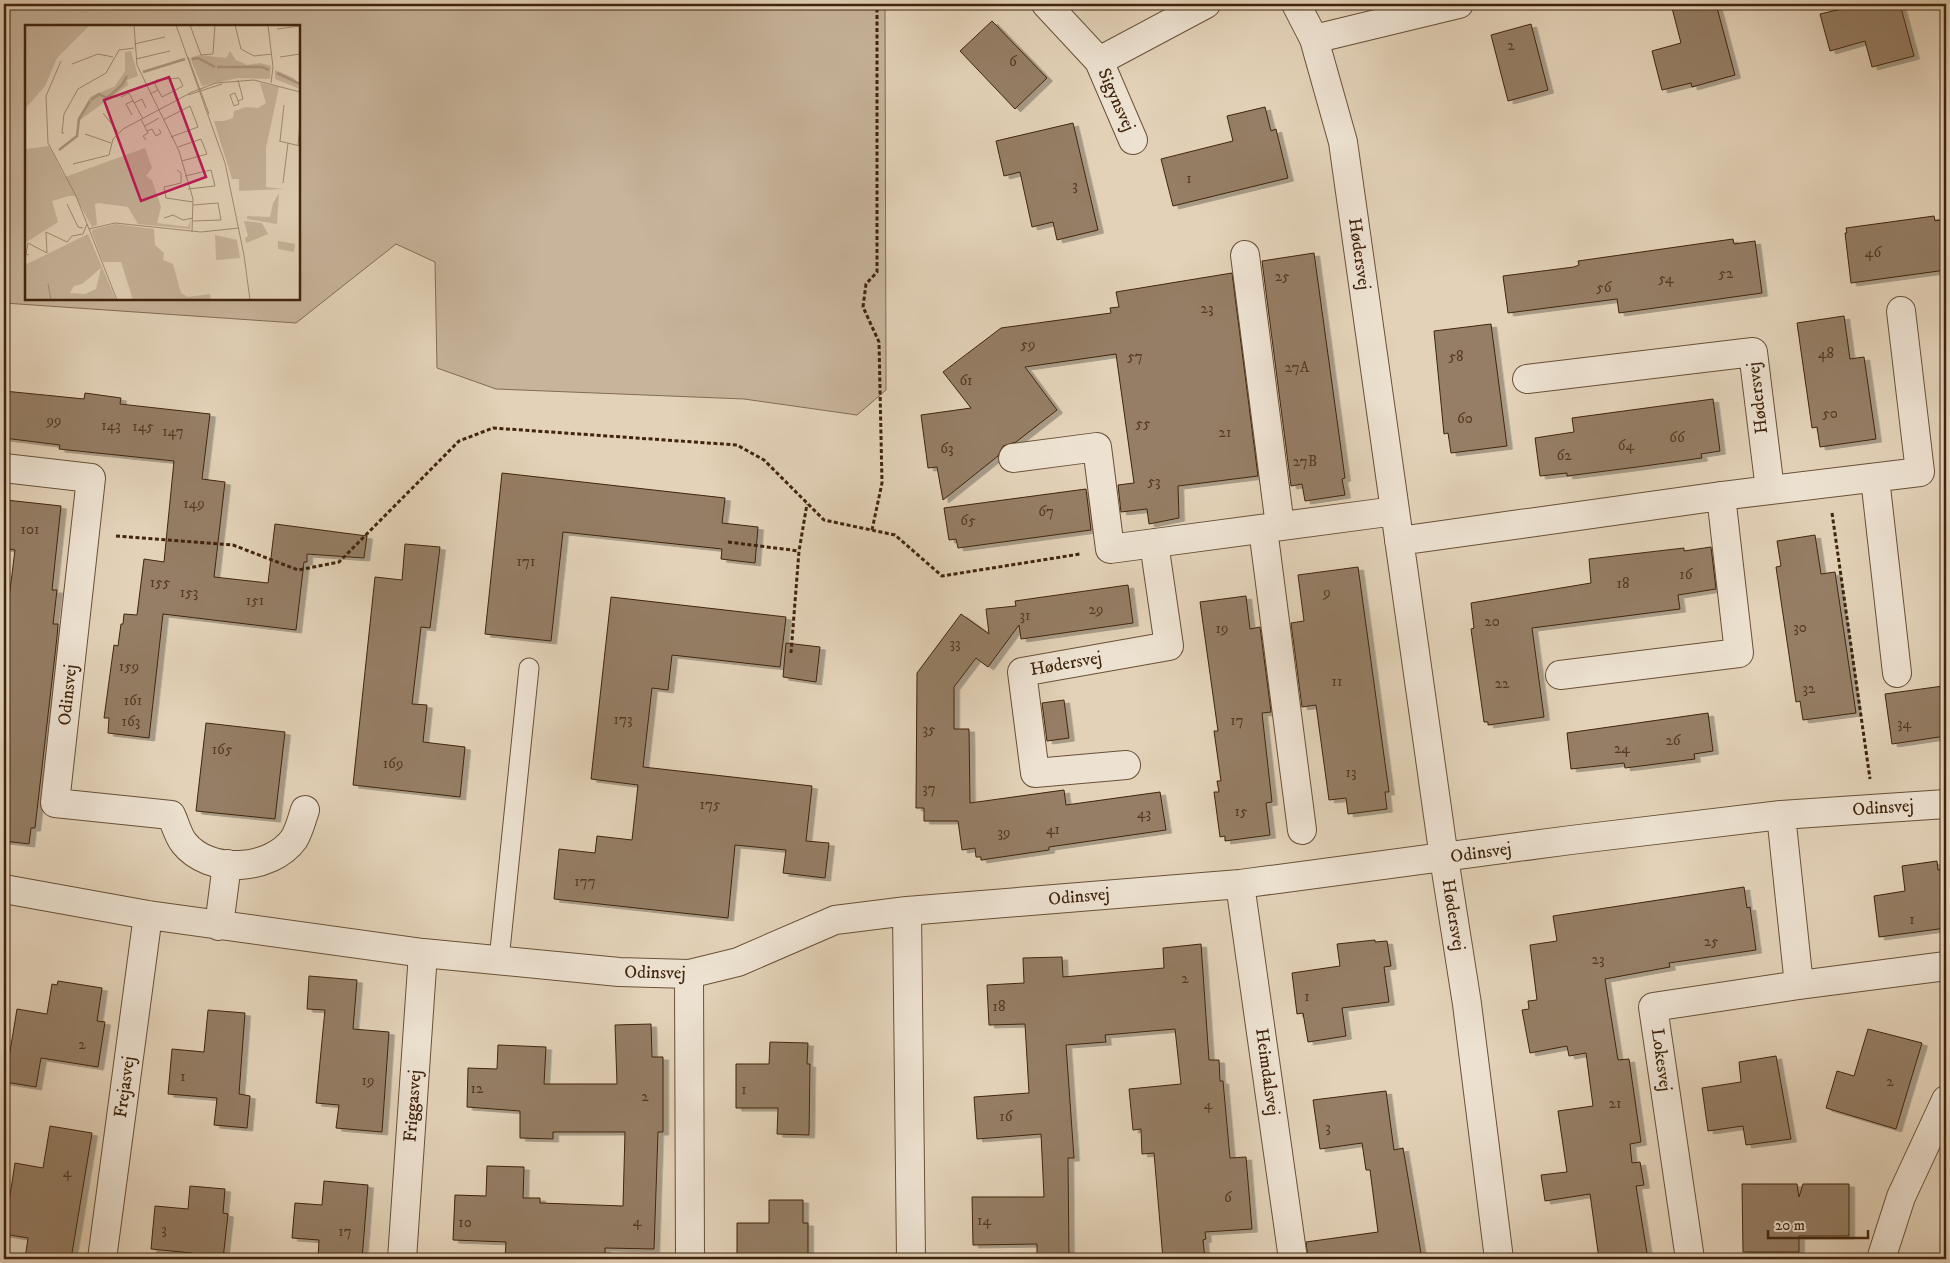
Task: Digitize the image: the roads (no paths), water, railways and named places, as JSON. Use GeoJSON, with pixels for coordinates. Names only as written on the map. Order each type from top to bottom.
{"type":"FeatureCollection","features":[{"type":"Feature","properties":{"kind":"street","name":"Sigynsvej"},"geometry":{"type":"LineString","coordinates":[[1046,4],[1099,61],[1133,140]]}},
{"type":"Feature","properties":{"kind":"street","name":"Sigynsvej"},"geometry":{"type":"LineString","coordinates":[[1099,61],[1206,4]]}},
{"type":"Feature","properties":{"kind":"street","name":"Hødersvej"},"geometry":{"type":"LineString","coordinates":[[1296,4],[1314,39],[1343,142],[1444,858],[1467,1004],[1499,1259]]}},
{"type":"Feature","properties":{"kind":"street"},"geometry":{"type":"LineString","coordinates":[[1314,39],[1459,4]]}},
{"type":"Feature","properties":{"kind":"street"},"geometry":{"type":"LineString","coordinates":[[1245,256],[1302,830]]}},
{"type":"Feature","properties":{"kind":"street"},"geometry":{"type":"LineString","coordinates":[[1399,541],[1721,496],[1920,472],[1901,311]]}},
{"type":"Feature","properties":{"kind":"street","name":"Hødersvej"},"geometry":{"type":"LineString","coordinates":[[1527,379],[1753,352],[1770,490]]}},
{"type":"Feature","properties":{"kind":"street"},"geometry":{"type":"LineString","coordinates":[[1013,458],[1097,447],[1110,549],[1395,511]]}},
{"type":"Feature","properties":{"kind":"street","name":"Odinsvej"},"geometry":{"type":"LineString","coordinates":[[4,468],[91,478],[55,803],[171,815],[184,843],[202,858],[227,864],[251,865],[280,854],[294,838],[305,810]]}},
{"type":"Feature","properties":{"kind":"street"},"geometry":{"type":"LineString","coordinates":[[1875,478],[1897,673]]}},
{"type":"Feature","properties":{"kind":"street"},"geometry":{"type":"LineString","coordinates":[[1560,675],[1740,653],[1721,496]]}},
{"type":"Feature","properties":{"kind":"street","name":"Hødersvej"},"geometry":{"type":"LineString","coordinates":[[1126,764],[1035,773],[1022,672],[1169,646],[1154,543]]}},
{"type":"Feature","properties":{"kind":"street","name":"Odinsvej"},"geometry":{"type":"LineString","coordinates":[[4,889],[219,926],[424,953],[618,972],[689,974],[738,962],[835,920],[907,911],[1240,884],[1571,840],[1781,815],[1946,804]]}},
{"type":"Feature","properties":{"kind":"street"},"geometry":{"type":"LineString","coordinates":[[1781,815],[1799,985]]}},
{"type":"Feature","properties":{"kind":"street"},"geometry":{"type":"LineString","coordinates":[[219,926],[227,864]]}},
{"type":"Feature","properties":{"kind":"street","name":"Heimdalsvej"},"geometry":{"type":"LineString","coordinates":[[1240,884],[1293,1259]]}},
{"type":"Feature","properties":{"kind":"street"},"geometry":{"type":"LineString","coordinates":[[907,911],[911,1259]]}},
{"type":"Feature","properties":{"kind":"street","name":"Frejasvej"},"geometry":{"type":"LineString","coordinates":[[102,1259],[148,915]]}},
{"type":"Feature","properties":{"kind":"street","name":"Friggasvej"},"geometry":{"type":"LineString","coordinates":[[402,1259],[424,953]]}},
{"type":"Feature","properties":{"kind":"street","name":"Lokesvej"},"geometry":{"type":"LineString","coordinates":[[1690,1259],[1653,1007],[1799,985],[1946,966]]}},
{"type":"Feature","properties":{"kind":"street"},"geometry":{"type":"LineString","coordinates":[[689,974],[690,1259]]}},
{"type":"Feature","properties":{"kind":"street"},"geometry":{"type":"LineString","coordinates":[[1881,1259],[1901,1197],[1946,1100]]}},
{"type":"Feature","properties":{"kind":"lane"},"geometry":{"type":"LineString","coordinates":[[499,960],[529,668]]}}]}
